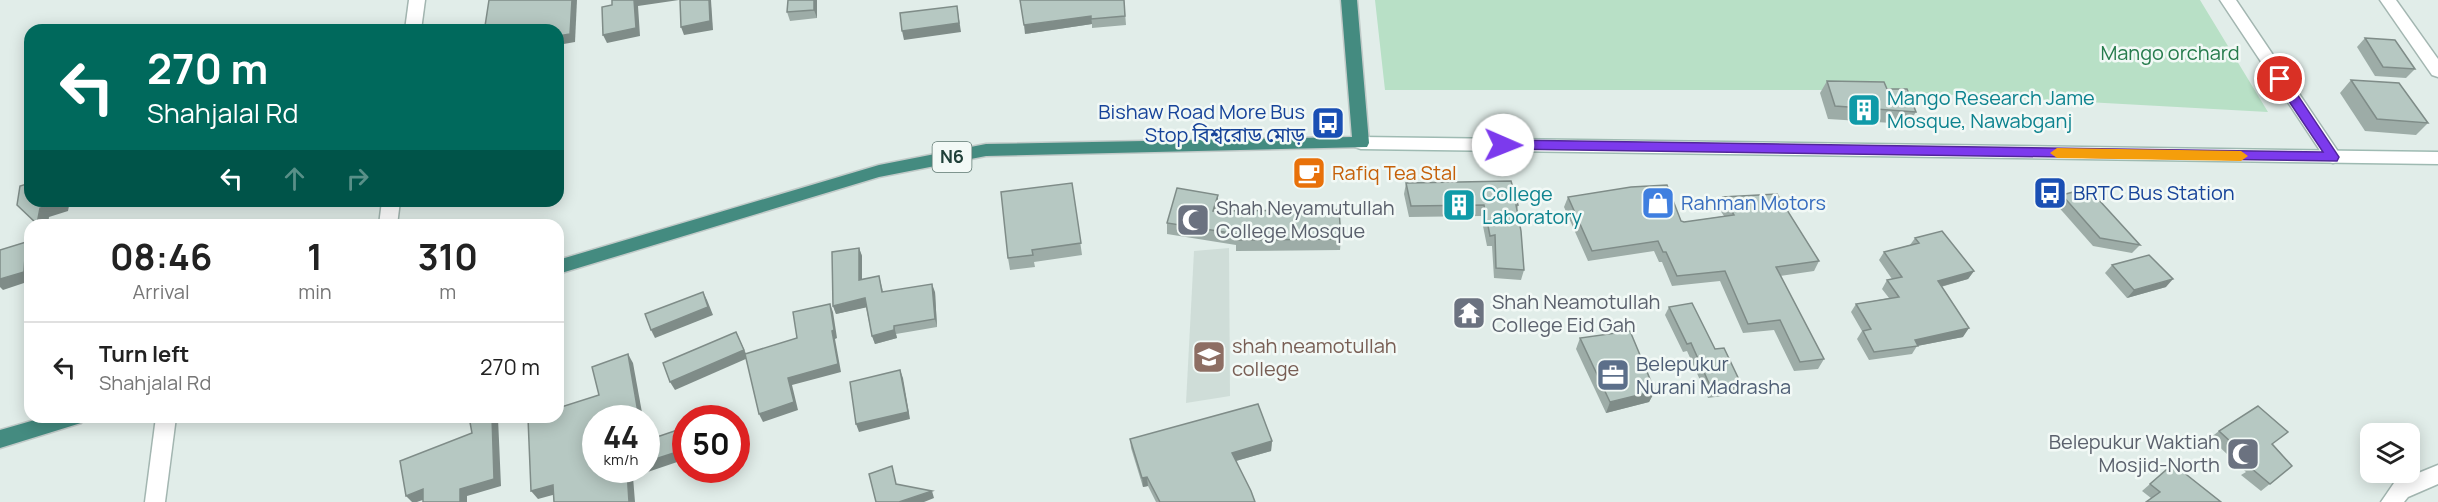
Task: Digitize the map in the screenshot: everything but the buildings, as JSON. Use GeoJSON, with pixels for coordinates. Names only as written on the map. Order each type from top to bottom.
{"type":"FeatureCollection","features":[{"type":"Feature","properties":{"kind":"highway"},"geometry":{"type":"LineString","coordinates":[[1349,0],[1361,142]]}},
{"type":"Feature","properties":{"kind":"highway","name":"N6"},"geometry":{"type":"LineString","coordinates":[[564,265],[879,171],[986,150],[1361,142]]}},
{"type":"Feature","properties":{"kind":"highway"},"geometry":{"type":"LineString","coordinates":[[0,440],[55,423]]}},
{"type":"Feature","properties":{"kind":"main road"},"geometry":{"type":"LineString","coordinates":[[414,24],[417,0]]}},
{"type":"Feature","properties":{"kind":"main road"},"geometry":{"type":"LineString","coordinates":[[2228,0],[2333,157]]}},
{"type":"Feature","properties":{"kind":"main road"},"geometry":{"type":"LineString","coordinates":[[2388,0],[2438,71]]}},
{"type":"Feature","properties":{"kind":"main road"},"geometry":{"type":"LineString","coordinates":[[1361,142],[2438,158]]}},
{"type":"Feature","properties":{"kind":"main road"},"geometry":{"type":"LineString","coordinates":[[155,502],[165,423]]}},
{"type":"Feature","properties":{"kind":"main road"},"geometry":{"type":"LineString","coordinates":[[2391,502],[2401,490],[2438,474]]}},
{"type":"Feature","properties":{"kind":"shaded area","name":"shah neamotullah college"},"geometry":{"type":"Polygon","coordinates":[[[1229,248],[1230,396],[1186,403],[1194,251],[1229,248]]]}},
{"type":"Feature","properties":{"kind":"green space","name":"Mango orchard"},"geometry":{"type":"Polygon","coordinates":[[[1375,0],[2200,0],[2268,112],[1867,90],[1385,90],[1375,0]]]}},
{"type":"Feature","properties":{"kind":"slow traffic"},"geometry":{"type":"LineString","coordinates":[[2057,153],[2241,156]]}},
{"type":"Feature","properties":{"kind":"place","name":"Mango Research Jame Mosque, Nawabganj"},"geometry":{"type":"Point","coordinates":[1864,110]}},
{"type":"Feature","properties":{"kind":"place","name":"Bishaw Road More Bus Stop বিশ্বরোড মোড়"},"geometry":{"type":"Point","coordinates":[1328,123]}},
{"type":"Feature","properties":{"kind":"place","name":"Rafiq Tea Stal"},"geometry":{"type":"Point","coordinates":[1309,173]}},
{"type":"Feature","properties":{"kind":"place","name":"BRTC Bus Station"},"geometry":{"type":"Point","coordinates":[2050,193]}},
{"type":"Feature","properties":{"kind":"place","name":"Rahman Motors"},"geometry":{"type":"Point","coordinates":[1658,203]}},
{"type":"Feature","properties":{"kind":"place","name":"College Laboratory"},"geometry":{"type":"Point","coordinates":[1459,205]}},
{"type":"Feature","properties":{"kind":"place","name":"Shah Neyamutullah College Mosque"},"geometry":{"type":"Point","coordinates":[1193,220]}},
{"type":"Feature","properties":{"kind":"place","name":"Shah Neamotullah College Eid Gah"},"geometry":{"type":"Point","coordinates":[1469,313]}},
{"type":"Feature","properties":{"kind":"place","name":"shah neamotullah college"},"geometry":{"type":"Point","coordinates":[1209,357]}},
{"type":"Feature","properties":{"kind":"place","name":"Belepukur Nurani Madrasha"},"geometry":{"type":"Point","coordinates":[1613,375]}},
{"type":"Feature","properties":{"kind":"place","name":"Belepukur Waktiah Mosjid-North"},"geometry":{"type":"Point","coordinates":[2243,454]}},
{"type":"Feature","properties":{"kind":"route"},"geometry":{"type":"LineString","coordinates":[[1503,145],[2333,157],[2280,79]]}}]}
